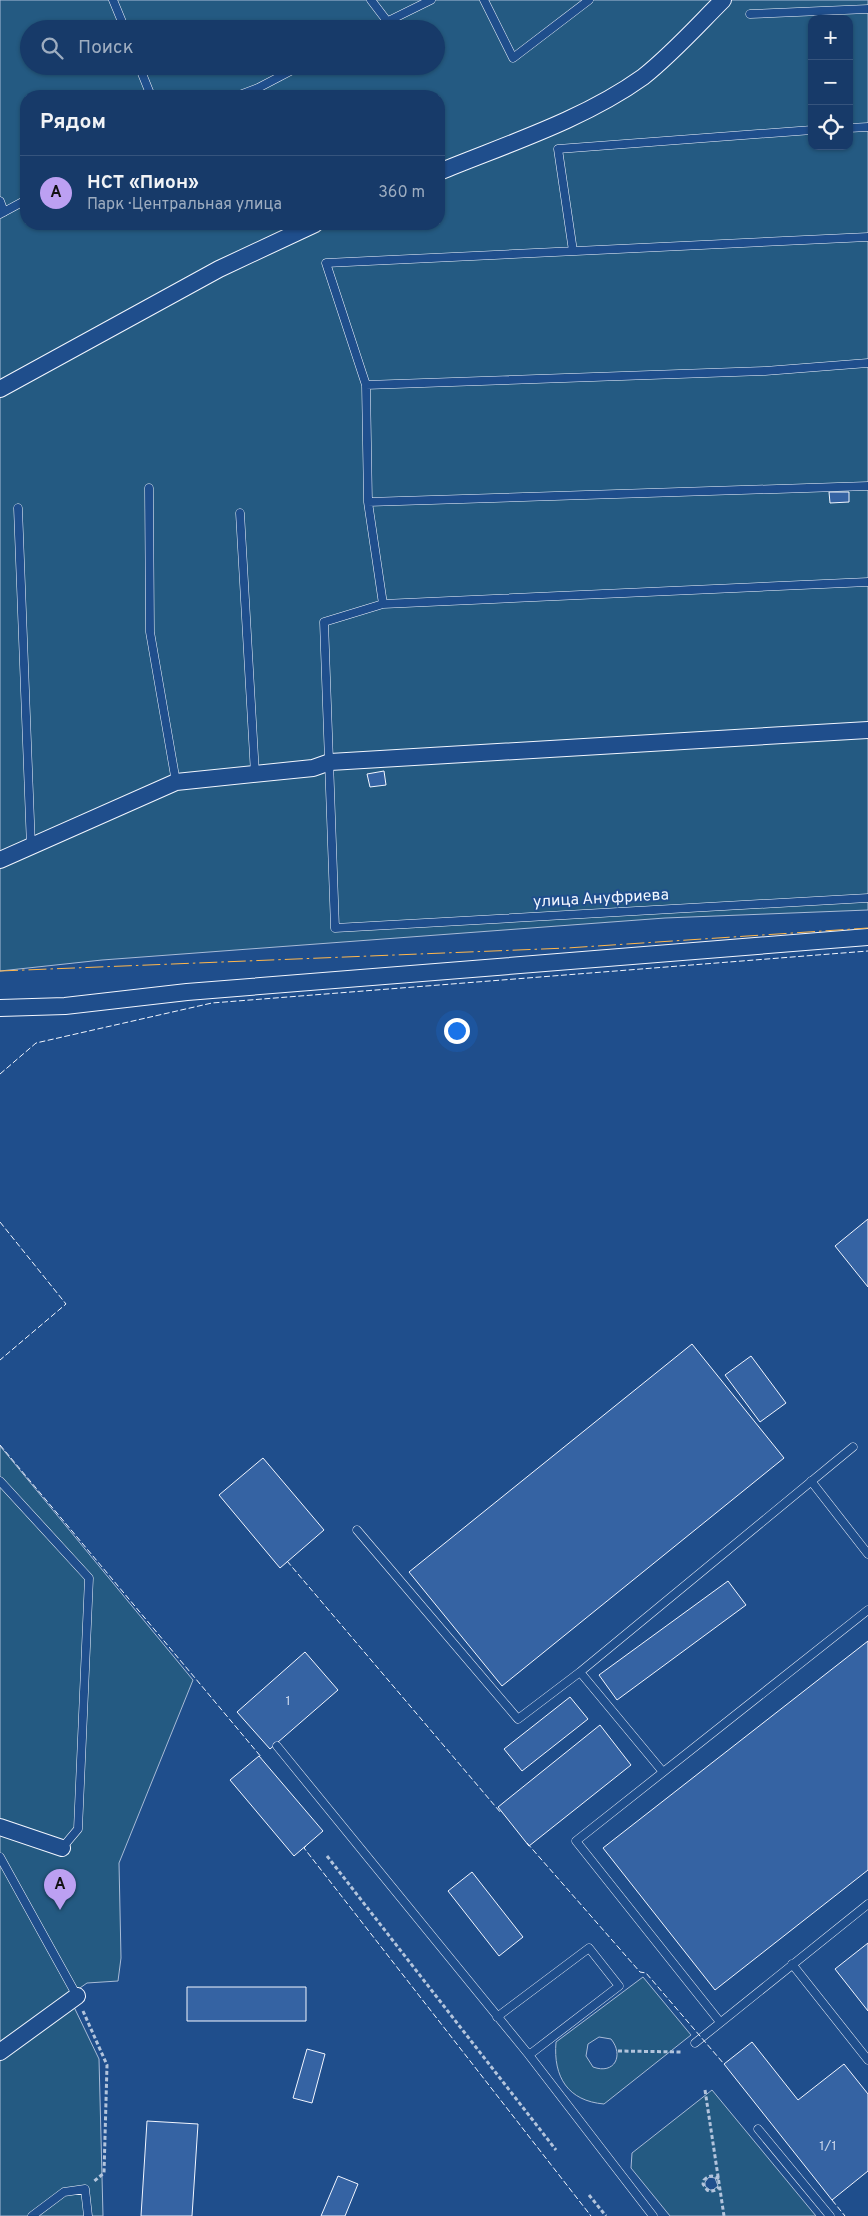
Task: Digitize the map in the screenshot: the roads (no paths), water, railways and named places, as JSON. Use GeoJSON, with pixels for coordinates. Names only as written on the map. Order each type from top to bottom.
{"type":"FeatureCollection","features":[{"type":"Feature","properties":{"kind":"street"},"geometry":{"type":"LineString","coordinates":[[445,170],[593,108],[643,76],[689,36],[723,0]]}},
{"type":"Feature","properties":{"kind":"street"},"geometry":{"type":"LineString","coordinates":[[0,389],[219,269],[302,230]]}},
{"type":"Feature","properties":{"kind":"street"},"geometry":{"type":"LineString","coordinates":[[0,860],[176,782],[313,768],[330,762],[868,730]]}},
{"type":"Feature","properties":{"kind":"street"},"geometry":{"type":"LineString","coordinates":[[0,1008],[65,1006],[186,992],[868,937]]}},
{"type":"Feature","properties":{"kind":"street"},"geometry":{"type":"LineString","coordinates":[[0,1827],[62,1848]]}},
{"type":"Feature","properties":{"kind":"street"},"geometry":{"type":"LineString","coordinates":[[0,2052],[76,1996]]}},
{"type":"Feature","properties":{"kind":"lane"},"geometry":{"type":"LineString","coordinates":[[113,0],[121,20]]}},
{"type":"Feature","properties":{"kind":"lane"},"geometry":{"type":"LineString","coordinates":[[371,0],[386,20]]}},
{"type":"Feature","properties":{"kind":"lane"},"geometry":{"type":"LineString","coordinates":[[389,20],[431,0]]}},
{"type":"Feature","properties":{"kind":"lane"},"geometry":{"type":"LineString","coordinates":[[484,0],[513,58],[589,0]]}},
{"type":"Feature","properties":{"kind":"lane"},"geometry":{"type":"LineString","coordinates":[[750,14],[868,8]]}},
{"type":"Feature","properties":{"kind":"lane"},"geometry":{"type":"LineString","coordinates":[[143,75],[149,90]]}},
{"type":"Feature","properties":{"kind":"lane"},"geometry":{"type":"LineString","coordinates":[[253,90],[283,75]]}},
{"type":"Feature","properties":{"kind":"lane"},"geometry":{"type":"LineString","coordinates":[[853,128],[868,126]]}},
{"type":"Feature","properties":{"kind":"lane"},"geometry":{"type":"LineString","coordinates":[[573,251],[558,148],[808,130]]}},
{"type":"Feature","properties":{"kind":"lane"},"geometry":{"type":"LineString","coordinates":[[0,201],[2,213],[20,203]]}},
{"type":"Feature","properties":{"kind":"lane"},"geometry":{"type":"LineString","coordinates":[[383,604],[368,502],[366,386],[326,263],[868,237]]}},
{"type":"Feature","properties":{"kind":"lane"},"geometry":{"type":"LineString","coordinates":[[366,386],[765,370],[868,363]]}},
{"type":"Feature","properties":{"kind":"lane"},"geometry":{"type":"LineString","coordinates":[[368,502],[833,489],[868,486]]}},
{"type":"Feature","properties":{"kind":"lane"},"geometry":{"type":"LineString","coordinates":[[149,488],[150,632],[176,782]]}},
{"type":"Feature","properties":{"kind":"lane"},"geometry":{"type":"LineString","coordinates":[[18,508],[31,847]]}},
{"type":"Feature","properties":{"kind":"lane"},"geometry":{"type":"LineString","coordinates":[[240,513],[255,774]]}},
{"type":"Feature","properties":{"kind":"lane"},"geometry":{"type":"LineString","coordinates":[[330,762],[324,622],[383,604],[868,582]]}},
{"type":"Feature","properties":{"kind":"lane","name":"улица Ануфриева"},"geometry":{"type":"LineString","coordinates":[[330,762],[335,928],[868,898]]}},
{"type":"Feature","properties":{"kind":"lane"},"geometry":{"type":"LineString","coordinates":[[358,1530],[518,1719],[580,1672],[852,1447]]}},
{"type":"Feature","properties":{"kind":"lane"},"geometry":{"type":"LineString","coordinates":[[0,1481],[89,1578],[78,1829],[62,1848]]}},
{"type":"Feature","properties":{"kind":"lane"},"geometry":{"type":"LineString","coordinates":[[811,1481],[868,1554]]}},
{"type":"Feature","properties":{"kind":"lane"},"geometry":{"type":"LineString","coordinates":[[720,2022],[576,1841],[868,1610]]}},
{"type":"Feature","properties":{"kind":"lane"},"geometry":{"type":"LineString","coordinates":[[580,1672],[663,1772]]}},
{"type":"Feature","properties":{"kind":"lane"},"geometry":{"type":"LineString","coordinates":[[277,1746],[529,2055],[653,2216]]}},
{"type":"Feature","properties":{"kind":"lane"},"geometry":{"type":"LineString","coordinates":[[0,1857],[76,1996]]}},
{"type":"Feature","properties":{"kind":"lane"},"geometry":{"type":"LineString","coordinates":[[695,2043],[868,1904]]}},
{"type":"Feature","properties":{"kind":"lane"},"geometry":{"type":"LineString","coordinates":[[497,2017],[589,1948],[619,1986],[529,2055]]}},
{"type":"Feature","properties":{"kind":"lane"},"geometry":{"type":"LineString","coordinates":[[792,1964],[868,2060]]}},
{"type":"Feature","properties":{"kind":"lane"},"geometry":{"type":"LineString","coordinates":[[758,2129],[830,2216]]}},
{"type":"Feature","properties":{"kind":"lane"},"geometry":{"type":"LineString","coordinates":[[32,2216],[64,2192],[85,2189],[88,2216]]}},
{"type":"Feature","properties":{"kind":"place","name":"НСТ «Пион»"},"geometry":{"type":"Point","coordinates":[60,1910]}}]}
